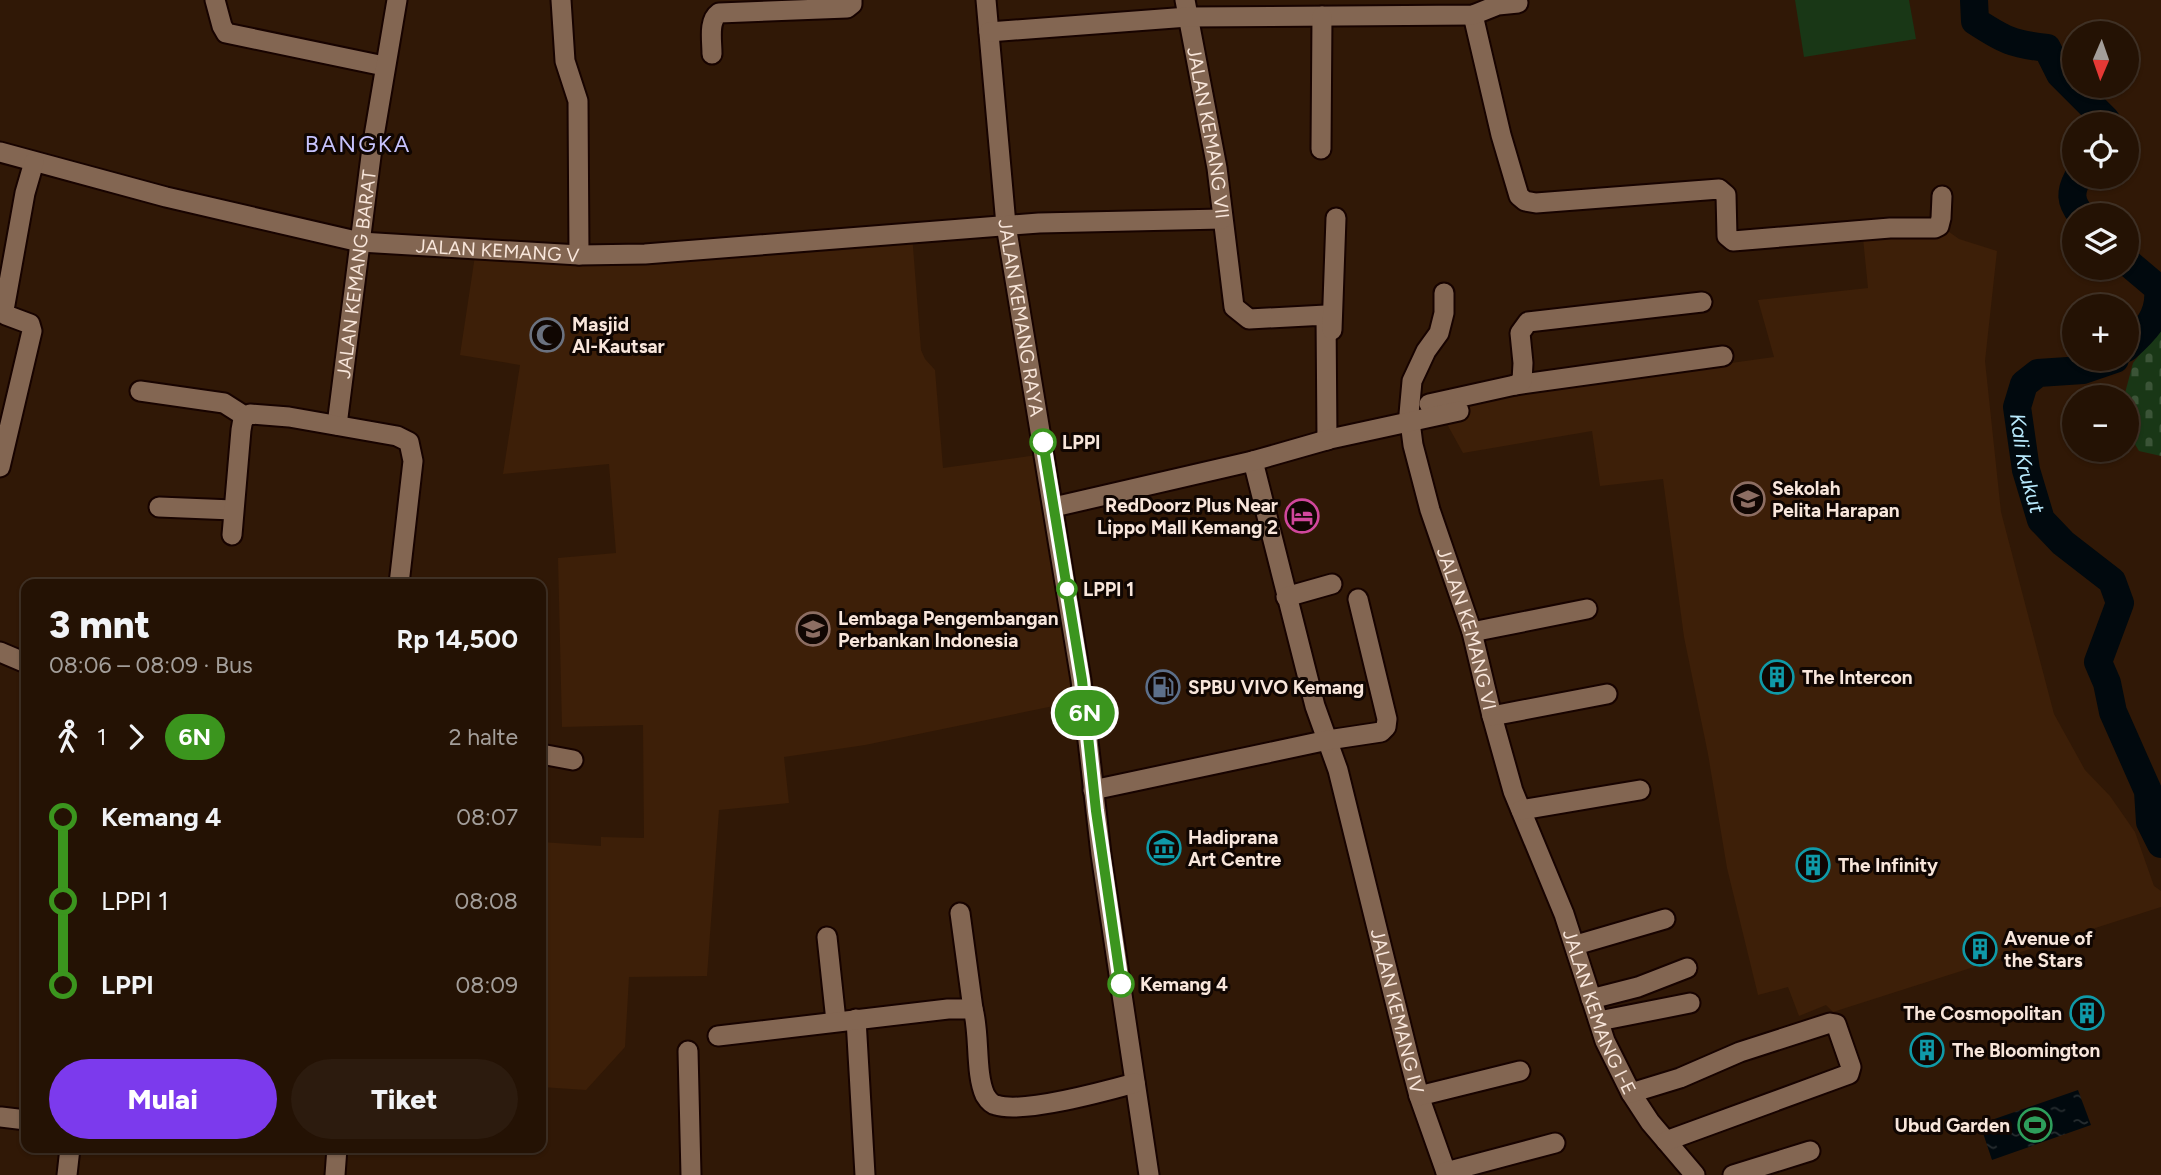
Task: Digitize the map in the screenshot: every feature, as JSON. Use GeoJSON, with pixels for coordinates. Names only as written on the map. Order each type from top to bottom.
{"type":"FeatureCollection","features":[{"type":"Feature","properties":{"kind":"street"},"geometry":{"type":"LineString","coordinates":[[215,0],[226,33],[384,66]]}},
{"type":"Feature","properties":{"kind":"street","name":"JALAN KEMANG BARAT"},"geometry":{"type":"LineString","coordinates":[[337,425],[384,66],[397,0]]}},
{"type":"Feature","properties":{"kind":"street"},"geometry":{"type":"LineString","coordinates":[[561,0],[565,61],[578,101],[579,255]]}},
{"type":"Feature","properties":{"kind":"street"},"geometry":{"type":"LineString","coordinates":[[712,54],[712,24],[719,13],[847,8],[852,4],[852,0]]}},
{"type":"Feature","properties":{"kind":"street","name":"JALAN KEMANG RAYA"},"geometry":{"type":"LineString","coordinates":[[986,0],[1006,225],[1082,680],[1093,790],[1149,1175]]}},
{"type":"Feature","properties":{"kind":"street"},"geometry":{"type":"LineString","coordinates":[[989,32],[1186,9],[1322,16],[1473,15],[1498,5],[1517,3]]}},
{"type":"Feature","properties":{"kind":"street","name":"JALAN KEMANG VII"},"geometry":{"type":"LineString","coordinates":[[1006,225],[1222,219],[1217,168],[1186,9]]}},
{"type":"Feature","properties":{"kind":"street"},"geometry":{"type":"LineString","coordinates":[[1473,15],[1519,196],[1525,201],[1536,203],[1718,189],[1726,195],[1727,236],[1733,241],[1935,228],[1941,218],[1942,196]]}},
{"type":"Feature","properties":{"kind":"street"},"geometry":{"type":"LineString","coordinates":[[1321,149],[1322,16]]}},
{"type":"Feature","properties":{"kind":"street","name":"JALAN KEMANG V"},"geometry":{"type":"LineString","coordinates":[[0,152],[166,197],[360,242],[579,255],[645,254],[1006,225]]}},
{"type":"Feature","properties":{"kind":"street"},"geometry":{"type":"LineString","coordinates":[[0,467],[32,331],[30,324],[6,315],[4,310],[25,193],[34,162]]}},
{"type":"Feature","properties":{"kind":"street"},"geometry":{"type":"LineString","coordinates":[[1329,440],[1336,218]]}},
{"type":"Feature","properties":{"kind":"street"},"geometry":{"type":"LineString","coordinates":[[1222,219],[1234,307],[1249,319],[1326,314],[1329,440]]}},
{"type":"Feature","properties":{"kind":"street","name":"JALAN KEMANG VI"},"geometry":{"type":"LineString","coordinates":[[1444,293],[1444,313],[1439,333],[1426,351],[1412,381],[1409,418],[1413,445],[1430,510],[1472,632],[1492,716],[1521,810],[1531,832]]}},
{"type":"Feature","properties":{"kind":"street"},"geometry":{"type":"LineString","coordinates":[[1515,386],[1524,375],[1520,333],[1528,322],[1702,302]]}},
{"type":"Feature","properties":{"kind":"street"},"geometry":{"type":"LineString","coordinates":[[1409,418],[1434,402],[1515,386],[1723,355]]}},
{"type":"Feature","properties":{"kind":"street"},"geometry":{"type":"LineString","coordinates":[[140,391],[224,403],[246,417]]}},
{"type":"Feature","properties":{"kind":"street"},"geometry":{"type":"LineString","coordinates":[[1054,508],[1253,461],[1409,418],[1459,411]]}},
{"type":"Feature","properties":{"kind":"street"},"geometry":{"type":"LineString","coordinates":[[232,535],[241,430],[250,414],[397,436],[405,439],[412,448],[413,461],[400,579]]}},
{"type":"Feature","properties":{"kind":"street","name":"JALAN KEMANG IV"},"geometry":{"type":"LineString","coordinates":[[1253,461],[1315,706],[1338,770],[1368,900],[1419,1096],[1447,1174],[1555,1143]]}},
{"type":"Feature","properties":{"kind":"street"},"geometry":{"type":"LineString","coordinates":[[159,508],[233,510]]}},
{"type":"Feature","properties":{"kind":"street"},"geometry":{"type":"LineString","coordinates":[[1286,597],[1332,584]]}},
{"type":"Feature","properties":{"kind":"street"},"geometry":{"type":"LineString","coordinates":[[1093,790],[1328,740],[1381,732],[1386,727],[1387,719],[1357,598]]}},
{"type":"Feature","properties":{"kind":"street"},"geometry":{"type":"LineString","coordinates":[[1472,632],[1587,609]]}},
{"type":"Feature","properties":{"kind":"street"},"geometry":{"type":"LineString","coordinates":[[0,652],[21,661]]}},
{"type":"Feature","properties":{"kind":"street"},"geometry":{"type":"LineString","coordinates":[[1492,716],[1607,694]]}},
{"type":"Feature","properties":{"kind":"street"},"geometry":{"type":"LineString","coordinates":[[546,755],[573,760]]}},
{"type":"Feature","properties":{"kind":"street"},"geometry":{"type":"LineString","coordinates":[[1521,810],[1640,790]]}},
{"type":"Feature","properties":{"kind":"street","name":"JALAN KEMANG I-E"},"geometry":{"type":"LineString","coordinates":[[1531,832],[1548,869],[1576,945],[1609,1051],[1631,1093],[1695,1175]]}},
{"type":"Feature","properties":{"kind":"street"},"geometry":{"type":"LineString","coordinates":[[960,913],[982,1085],[987,1098],[994,1105],[1007,1108],[1059,1102],[1135,1083]]}},
{"type":"Feature","properties":{"kind":"street"},"geometry":{"type":"LineString","coordinates":[[1576,945],[1665,919]]}},
{"type":"Feature","properties":{"kind":"street"},"geometry":{"type":"LineString","coordinates":[[827,937],[846,1020],[865,1175]]}},
{"type":"Feature","properties":{"kind":"street"},"geometry":{"type":"LineString","coordinates":[[1591,999],[1638,987],[1687,968]]}},
{"type":"Feature","properties":{"kind":"street"},"geometry":{"type":"LineString","coordinates":[[1599,1021],[1690,1003]]}},
{"type":"Feature","properties":{"kind":"street"},"geometry":{"type":"LineString","coordinates":[[718,1036],[948,1009],[973,1009]]}},
{"type":"Feature","properties":{"kind":"street"},"geometry":{"type":"LineString","coordinates":[[1631,1093],[1681,1078],[1740,1052],[1830,1023],[1836,1024],[1851,1067],[1850,1074],[1666,1141]]}},
{"type":"Feature","properties":{"kind":"street"},"geometry":{"type":"LineString","coordinates":[[688,1051],[691,1175]]}},
{"type":"Feature","properties":{"kind":"street"},"geometry":{"type":"LineString","coordinates":[[1419,1096],[1520,1070]]}},
{"type":"Feature","properties":{"kind":"street"},"geometry":{"type":"LineString","coordinates":[[1,1117],[21,1119]]}},
{"type":"Feature","properties":{"kind":"street"},"geometry":{"type":"LineString","coordinates":[[1733,1175],[1810,1151]]}},
{"type":"Feature","properties":{"kind":"street"},"geometry":{"type":"LineString","coordinates":[[67,1175],[69,1153]]}},
{"type":"Feature","properties":{"kind":"street"},"geometry":{"type":"LineString","coordinates":[[337,1153],[337,1175]]}},
{"type":"Feature","properties":{"kind":"shaded area"},"geometry":{"type":"Polygon","coordinates":[[[1945,229],[1959,239],[1997,251],[1985,361],[2001,512],[2054,714],[2085,770],[2110,796],[2135,832],[2154,886],[2161,891],[2161,907],[1833,1012],[1826,1005],[1799,1016],[1788,987],[1758,995],[1727,868],[1708,754],[1684,637],[1663,479],[1600,486],[1592,431],[1463,453],[1436,404],[1774,357],[1758,300],[1868,288],[1863,238],[1945,229]]]}},
{"type":"Feature","properties":{"kind":"shaded area","name":"Lembaga Pengembangan Perbankan Indonesia"},"geometry":{"type":"Polygon","coordinates":[[[912,234],[921,350],[935,370],[943,468],[1037,455],[1078,701],[865,745],[784,757],[789,803],[719,810],[707,976],[629,977],[625,1047],[586,1090],[546,1087],[546,842],[601,846],[601,837],[644,838],[643,725],[562,727],[558,558],[616,553],[609,464],[503,474],[520,365],[460,355],[476,249],[912,234]]]}},
{"type":"Feature","properties":{"kind":"green space"},"geometry":{"type":"Polygon","coordinates":[[[1795,0],[1909,0],[1916,39],[1804,57],[1795,0]]]}},
{"type":"Feature","properties":{"kind":"green space"},"geometry":{"type":"Polygon","coordinates":[[[2161,327],[2161,456],[2139,451],[2139,385],[2127,385],[2131,371],[2139,371],[2139,355],[2161,327]]]}},
{"type":"Feature","properties":{"kind":"water","name":"Ubud Garden"},"geometry":{"type":"Polygon","coordinates":[[[2078,1090],[2091,1125],[1992,1160],[1980,1124],[2078,1090]]]}},
{"type":"Feature","properties":{"kind":"waterway","name":"Kali Krukut"},"geometry":{"type":"LineString","coordinates":[[1974,0],[1975,21],[2009,40],[2047,48],[2060,74],[2098,112]]}},
{"type":"Feature","properties":{"kind":"waterway","name":"Kali Krukut"},"geometry":{"type":"LineString","coordinates":[[2074,189],[2074,203]]}},
{"type":"Feature","properties":{"kind":"waterway","name":"Kali Krukut"},"geometry":{"type":"LineString","coordinates":[[2139,272],[2158,288],[2154,315],[2139,336]]}},
{"type":"Feature","properties":{"kind":"waterway","name":"Kali Krukut"},"geometry":{"type":"LineString","coordinates":[[2068,371],[2038,373],[2024,384],[2017,407],[2026,470],[2041,520],[2063,543],[2112,581],[2120,603],[2098,662],[2107,683],[2113,712],[2148,791],[2150,822],[2161,844]]}},
{"type":"Feature","properties":{"kind":"bus line","name":"6N"},"geometry":{"type":"LineString","coordinates":[[1043,442],[1082,680],[1101,853],[1121,984]]}},
{"type":"Feature","properties":{"kind":"place","name":"Masjid Al-Kautsar"},"geometry":{"type":"Point","coordinates":[547,335]}},
{"type":"Feature","properties":{"kind":"place","name":"LPPI"},"geometry":{"type":"Point","coordinates":[1043,442]}},
{"type":"Feature","properties":{"kind":"place","name":"Sekolah Pelita Harapan"},"geometry":{"type":"Point","coordinates":[1748,499]}},
{"type":"Feature","properties":{"kind":"place","name":"RedDoorz Plus Near Lippo Mall Kemang 2"},"geometry":{"type":"Point","coordinates":[1302,516]}},
{"type":"Feature","properties":{"kind":"place","name":"LPPI 1"},"geometry":{"type":"Point","coordinates":[1067,589]}},
{"type":"Feature","properties":{"kind":"place","name":"Lembaga Pengembangan Perbankan Indonesia"},"geometry":{"type":"Point","coordinates":[813,629]}},
{"type":"Feature","properties":{"kind":"place","name":"The Intercon"},"geometry":{"type":"Point","coordinates":[1777,677]}},
{"type":"Feature","properties":{"kind":"place","name":"SPBU VIVO Kemang"},"geometry":{"type":"Point","coordinates":[1163,687]}},
{"type":"Feature","properties":{"kind":"place","name":"Hadiprana Art Centre"},"geometry":{"type":"Point","coordinates":[1164,848]}},
{"type":"Feature","properties":{"kind":"place","name":"The Infinity"},"geometry":{"type":"Point","coordinates":[1813,865]}},
{"type":"Feature","properties":{"kind":"place","name":"Avenue of the Stars"},"geometry":{"type":"Point","coordinates":[1980,949]}},
{"type":"Feature","properties":{"kind":"place","name":"Kemang 4"},"geometry":{"type":"Point","coordinates":[1121,984]}},
{"type":"Feature","properties":{"kind":"place","name":"The Cosmopolitan"},"geometry":{"type":"Point","coordinates":[2087,1013]}},
{"type":"Feature","properties":{"kind":"place","name":"The Bloomington"},"geometry":{"type":"Point","coordinates":[1927,1050]}},
{"type":"Feature","properties":{"kind":"place","name":"Ubud Garden"},"geometry":{"type":"Point","coordinates":[2035,1125]}},
{"type":"Feature","properties":{"kind":"district","name":"BANGKA"},"geometry":{"type":"Point","coordinates":[358,144]}}]}
